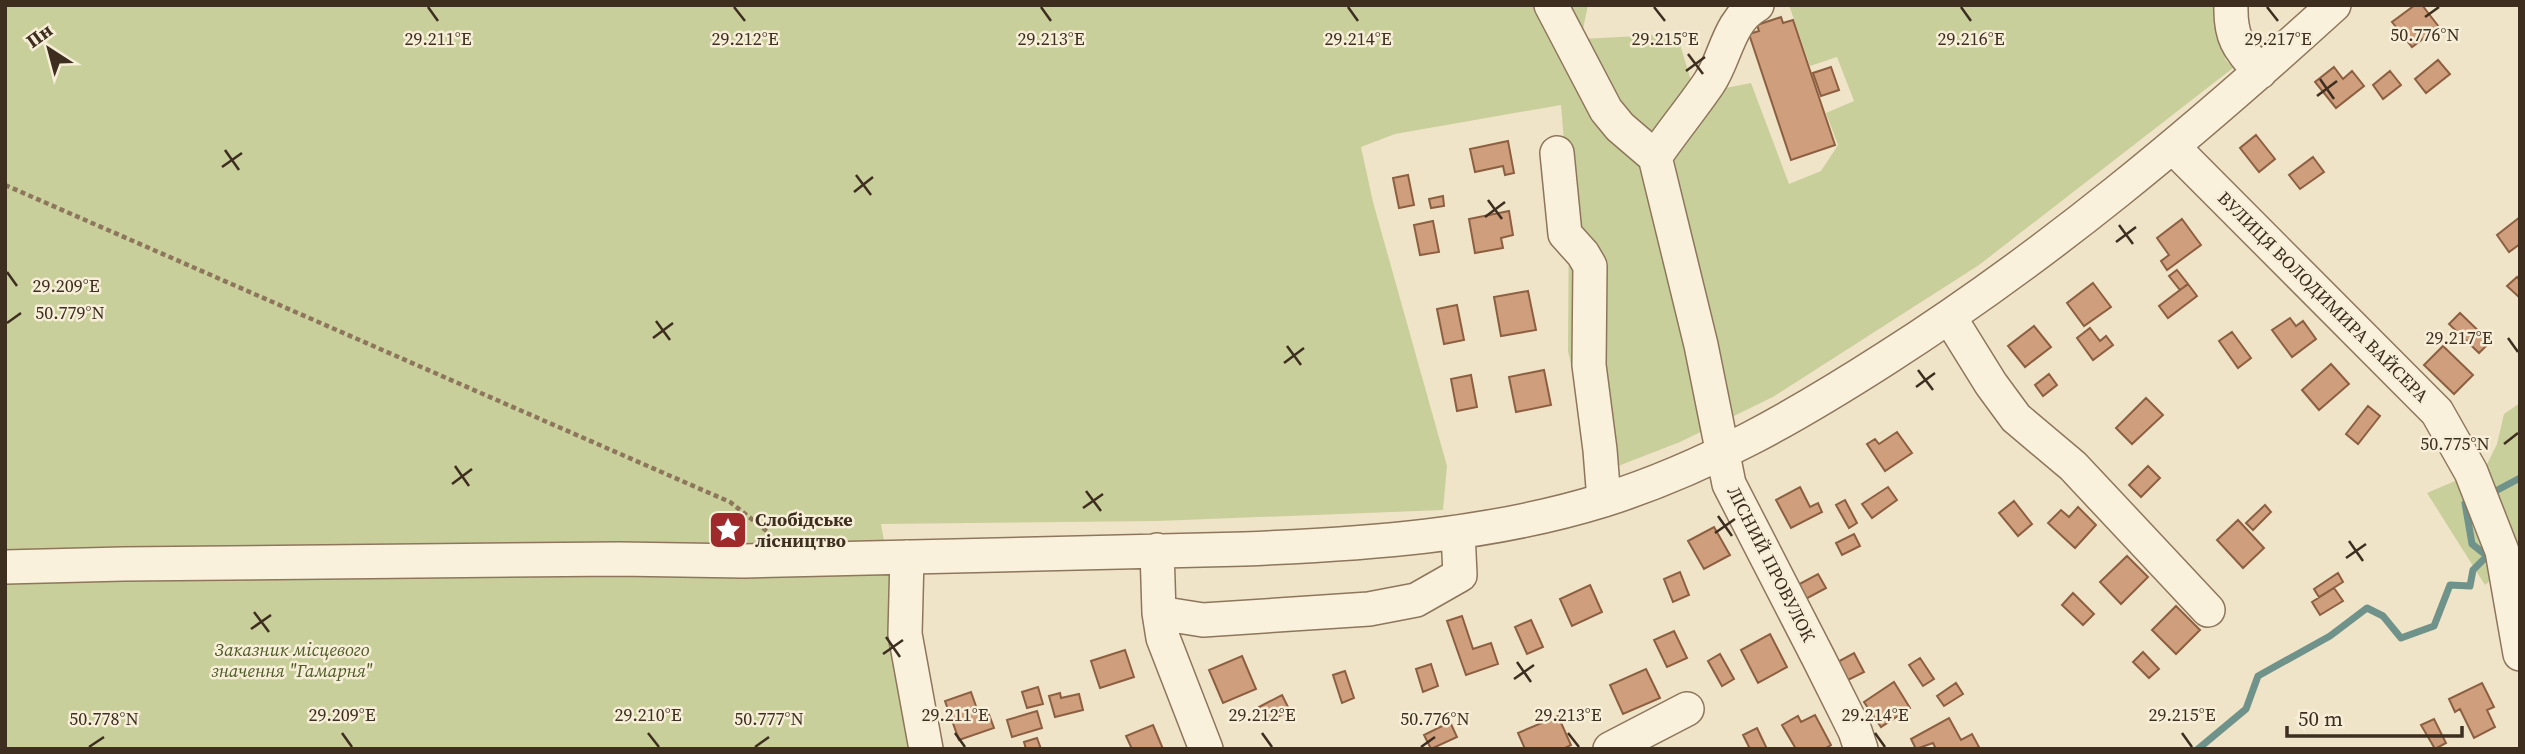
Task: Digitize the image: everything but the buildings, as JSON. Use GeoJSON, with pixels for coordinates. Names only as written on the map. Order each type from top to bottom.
{"type":"FeatureCollection","features":[{"type":"Feature","properties":{"kind":"street"},"geometry":{"type":"LineString","coordinates":[[1551,5],[1606,110],[1620,127],[1655,157],[1710,82],[1735,26],[1757,5]]}},
{"type":"Feature","properties":{"kind":"street"},"geometry":{"type":"LineString","coordinates":[[2231,5],[2232,29],[2236,42],[2260,72]]}},
{"type":"Feature","properties":{"kind":"street"},"geometry":{"type":"LineString","coordinates":[[5,567],[261,562],[805,560],[1319,546],[1458,532],[1558,512],[1604,500],[1688,469],[1722,453],[1803,411],[1950,318],[2079,223],[2173,147],[2334,5]]}},
{"type":"Feature","properties":{"kind":"street","name":"ВУЛИЦЯ ВОЛОДИМИРА ВАЙСЕРА"},"geometry":{"type":"LineString","coordinates":[[2173,147],[2427,399],[2463,456],[2510,557]]}},
{"type":"Feature","properties":{"kind":"street"},"geometry":{"type":"LineString","coordinates":[[1557,153],[1565,234],[1590,266],[1589,365],[1604,500]]}},
{"type":"Feature","properties":{"kind":"street","name":"ЛІСНИЙ ПРОВУЛОК"},"geometry":{"type":"LineString","coordinates":[[1655,157],[1704,358],[1725,471],[1735,498],[1819,659],[1855,731],[1861,749]]}},
{"type":"Feature","properties":{"kind":"street"},"geometry":{"type":"LineString","coordinates":[[1950,318],[1991,384],[2016,418],[2073,466],[2208,610]]}},
{"type":"Feature","properties":{"kind":"street"},"geometry":{"type":"LineString","coordinates":[[1159,613],[1203,620],[1369,609],[1416,600],[1460,575],[1458,532]]}},
{"type":"Feature","properties":{"kind":"street"},"geometry":{"type":"LineString","coordinates":[[1157,550],[1159,613],[1172,664],[1206,749]]}},
{"type":"Feature","properties":{"kind":"street"},"geometry":{"type":"LineString","coordinates":[[907,557],[905,634],[926,749]]}},
{"type":"Feature","properties":{"kind":"street"},"geometry":{"type":"LineString","coordinates":[[2510,557],[2520,654]]}},
{"type":"Feature","properties":{"kind":"street"},"geometry":{"type":"LineString","coordinates":[[1610,749],[1687,709]]}},
{"type":"Feature","properties":{"kind":"path"},"geometry":{"type":"LineString","coordinates":[[5,185],[730,502],[805,560]]}},
{"type":"Feature","properties":{"kind":"green space","name":"Заказник місцевого значення \"Гамарня\""},"geometry":{"type":"Polygon","coordinates":[[[5,5],[1588,5],[1581,39],[1677,34],[1695,94],[1751,83],[1789,184],[1821,171],[1838,145],[1826,113],[1854,101],[1837,57],[1810,66],[1789,5],[2216,5],[2225,59],[2233,68],[1979,265],[1773,397],[1680,442],[1595,475],[1568,351],[1569,204],[1561,105],[1395,134],[1361,147],[1373,202],[1447,466],[1443,510],[1158,521],[881,524],[921,749],[5,749],[5,5]]]}},
{"type":"Feature","properties":{"kind":"green space"},"geometry":{"type":"Polygon","coordinates":[[[2520,403],[2520,554],[2485,585],[2427,493],[2485,468],[2497,444],[2504,414],[2520,403]]]}},
{"type":"Feature","properties":{"kind":"waterway"},"geometry":{"type":"LineString","coordinates":[[2490,494],[2520,478]]}},
{"type":"Feature","properties":{"kind":"waterway"},"geometry":{"type":"LineString","coordinates":[[2198,749],[2246,709],[2258,676],[2330,636],[2367,608],[2383,616],[2401,638],[2434,626],[2450,585],[2470,586],[2473,570],[2487,556],[2472,544],[2465,503],[2472,501]]}},
{"type":"Feature","properties":{"kind":"place","name":"Слобідське лісництво"},"geometry":{"type":"Point","coordinates":[728,530]}}]}
